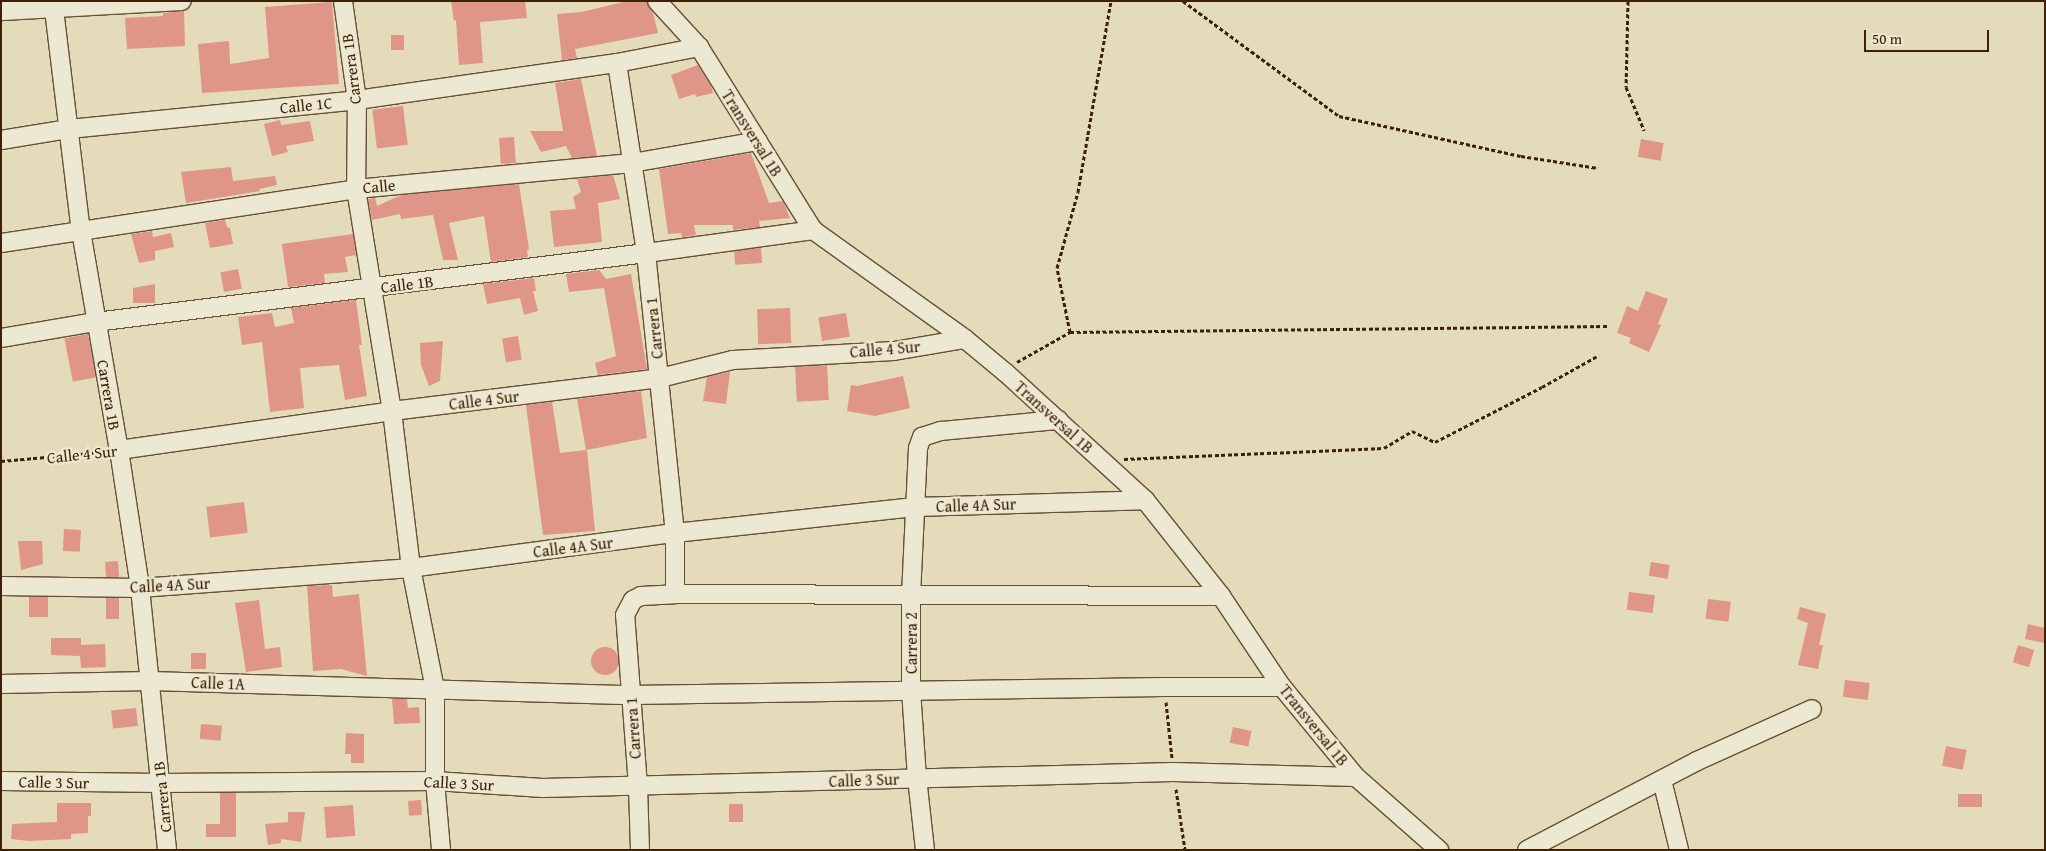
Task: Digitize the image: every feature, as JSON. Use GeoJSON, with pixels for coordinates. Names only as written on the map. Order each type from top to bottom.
{"type":"FeatureCollection","features":[{"type":"Feature","properties":{"kind":"street"},"geometry":{"type":"LineString","coordinates":[[1,11],[53,5],[182,1]]}},
{"type":"Feature","properties":{"kind":"street","name":"Carrera 1B"},"geometry":{"type":"LineString","coordinates":[[343,1],[357,100],[356,189],[392,411],[411,568],[435,689],[434,781],[441,850]]}},
{"type":"Feature","properties":{"kind":"street","name":"Transversal 1B"},"geometry":{"type":"LineString","coordinates":[[657,1],[698,48],[813,230],[965,339],[1006,373],[1145,500],[1221,596],[1282,687],[1356,777],[1440,850]]}},
{"type":"Feature","properties":{"kind":"street","name":"Carrera 1B"},"geometry":{"type":"LineString","coordinates":[[53,5],[70,128],[81,231],[119,450],[140,588],[168,850]]}},
{"type":"Feature","properties":{"kind":"street","name":"Calle 1C"},"geometry":{"type":"LineString","coordinates":[[1,140],[70,128],[357,100],[617,63],[698,48]]}},
{"type":"Feature","properties":{"kind":"street","name":"Carrera 1"},"geometry":{"type":"LineString","coordinates":[[617,63],[646,254],[660,378],[674,533],[675,594],[641,596],[633,600],[627,607],[625,615],[638,786],[640,850]]}},
{"type":"Feature","properties":{"kind":"street","name":"Calle"},"geometry":{"type":"LineString","coordinates":[[1,243],[356,189],[632,163],[758,141]]}},
{"type":"Feature","properties":{"kind":"street","name":"Calle 1B"},"geometry":{"type":"LineString","coordinates":[[1,338],[96,322],[646,254],[813,230]]}},
{"type":"Feature","properties":{"kind":"street","name":"Calle 4 Sur"},"geometry":{"type":"LineString","coordinates":[[119,450],[392,411],[660,378],[733,360],[894,351],[965,339]]}},
{"type":"Feature","properties":{"kind":"street","name":"Carrera 2"},"geometry":{"type":"LineString","coordinates":[[925,850],[917,778],[911,690],[911,596],[918,448],[922,437],[941,431],[1058,420]]}},
{"type":"Feature","properties":{"kind":"street","name":"Calle 4A Sur"},"geometry":{"type":"LineString","coordinates":[[1,586],[140,588],[411,568],[674,533],[915,507],[1145,500]]}},
{"type":"Feature","properties":{"kind":"street"},"geometry":{"type":"LineString","coordinates":[[675,594],[1221,596]]}},
{"type":"Feature","properties":{"kind":"street","name":"Calle 1A"},"geometry":{"type":"LineString","coordinates":[[1,684],[150,681],[631,695],[911,690],[1282,687]]}},
{"type":"Feature","properties":{"kind":"street"},"geometry":{"type":"LineString","coordinates":[[1528,850],[1697,761],[1812,708]]}},
{"type":"Feature","properties":{"kind":"street","name":"Calle 3 Sur"},"geometry":{"type":"LineString","coordinates":[[1,781],[161,783],[434,781],[542,788],[1173,772],[1356,777]]}},
{"type":"Feature","properties":{"kind":"street"},"geometry":{"type":"LineString","coordinates":[[1662,780],[1679,850]]}},
{"type":"Feature","properties":{"kind":"path"},"geometry":{"type":"LineString","coordinates":[[1070,332],[1057,268],[1078,192],[1111,1]]}},
{"type":"Feature","properties":{"kind":"path"},"geometry":{"type":"LineString","coordinates":[[1183,1],[1339,116],[1521,156],[1598,168]]}},
{"type":"Feature","properties":{"kind":"path"},"geometry":{"type":"LineString","coordinates":[[1628,1],[1626,87],[1644,130]]}},
{"type":"Feature","properties":{"kind":"path"},"geometry":{"type":"LineString","coordinates":[[1006,373],[1021,359],[1070,332],[1608,326]]}},
{"type":"Feature","properties":{"kind":"path"},"geometry":{"type":"LineString","coordinates":[[1101,460],[1384,448],[1412,431],[1435,442],[1542,387],[1599,355]]}},
{"type":"Feature","properties":{"kind":"path","name":"Calle 4 Sur"},"geometry":{"type":"LineString","coordinates":[[1,462],[119,450]]}},
{"type":"Feature","properties":{"kind":"building"},"geometry":{"type":"Polygon","coordinates":[[[451,1],[525,1],[527,18],[480,22],[483,63],[459,65],[456,20],[454,21],[451,1]]]}},
{"type":"Feature","properties":{"kind":"building"},"geometry":{"type":"Polygon","coordinates":[[[628,1],[647,1],[653,13],[658,33],[575,49],[577,58],[562,60],[557,14],[581,12],[628,1]]]}},
{"type":"Feature","properties":{"kind":"building"},"geometry":{"type":"Polygon","coordinates":[[[332,2],[339,84],[202,93],[198,44],[229,41],[230,64],[269,58],[265,7],[332,2]]]}},
{"type":"Feature","properties":{"kind":"building"},"geometry":{"type":"Polygon","coordinates":[[[184,11],[185,46],[127,49],[125,18],[163,16],[163,13],[184,11]]]}},
{"type":"Feature","properties":{"kind":"building"},"geometry":{"type":"Polygon","coordinates":[[[391,35],[404,35],[404,50],[391,50],[391,35]]]}},
{"type":"Feature","properties":{"kind":"building"},"geometry":{"type":"Polygon","coordinates":[[[698,65],[711,86],[713,93],[696,97],[695,94],[679,99],[671,75],[698,65]]]}},
{"type":"Feature","properties":{"kind":"building"},"geometry":{"type":"Polygon","coordinates":[[[581,79],[597,156],[572,158],[566,146],[541,152],[530,131],[563,131],[555,83],[581,79]]]}},
{"type":"Feature","properties":{"kind":"building"},"geometry":{"type":"Polygon","coordinates":[[[403,106],[408,145],[377,148],[372,110],[403,106]]]}},
{"type":"Feature","properties":{"kind":"building"},"geometry":{"type":"Polygon","coordinates":[[[280,120],[281,125],[310,121],[314,141],[286,146],[288,152],[272,156],[264,124],[280,120]]]}},
{"type":"Feature","properties":{"kind":"building"},"geometry":{"type":"Polygon","coordinates":[[[514,137],[516,163],[501,164],[499,138],[514,137]]]}},
{"type":"Feature","properties":{"kind":"building"},"geometry":{"type":"Polygon","coordinates":[[[1641,139],[1664,143],[1661,161],[1638,157],[1641,139]]]}},
{"type":"Feature","properties":{"kind":"building"},"geometry":{"type":"Polygon","coordinates":[[[751,153],[769,203],[783,201],[790,218],[759,221],[760,227],[733,230],[733,225],[694,225],[696,235],[682,237],[681,233],[668,234],[659,169],[751,153]]]}},
{"type":"Feature","properties":{"kind":"building"},"geometry":{"type":"Polygon","coordinates":[[[231,167],[233,181],[275,176],[277,185],[259,189],[260,191],[186,203],[181,172],[231,167]]]}},
{"type":"Feature","properties":{"kind":"building"},"geometry":{"type":"Polygon","coordinates":[[[613,175],[620,199],[598,203],[602,242],[554,247],[550,211],[576,209],[573,197],[581,192],[577,179],[613,175]]]}},
{"type":"Feature","properties":{"kind":"building"},"geometry":{"type":"Polygon","coordinates":[[[519,184],[529,249],[527,250],[528,257],[491,262],[484,216],[449,223],[458,260],[443,260],[433,215],[401,219],[400,214],[372,220],[368,199],[375,198],[377,206],[401,195],[519,184]]]}},
{"type":"Feature","properties":{"kind":"building"},"geometry":{"type":"Polygon","coordinates":[[[225,220],[227,227],[230,228],[233,244],[210,248],[205,223],[225,220]]]}},
{"type":"Feature","properties":{"kind":"building"},"geometry":{"type":"Polygon","coordinates":[[[152,231],[153,237],[171,233],[174,247],[155,251],[155,260],[139,263],[131,234],[152,231]]]}},
{"type":"Feature","properties":{"kind":"building"},"geometry":{"type":"Polygon","coordinates":[[[353,234],[356,255],[345,257],[348,272],[324,274],[325,283],[288,287],[282,244],[353,234]]]}},
{"type":"Feature","properties":{"kind":"building"},"geometry":{"type":"Polygon","coordinates":[[[761,248],[762,263],[735,265],[734,250],[761,248]]]}},
{"type":"Feature","properties":{"kind":"building"},"geometry":{"type":"Polygon","coordinates":[[[238,269],[242,289],[224,292],[220,272],[238,269]]]}},
{"type":"Feature","properties":{"kind":"building"},"geometry":{"type":"Polygon","coordinates":[[[599,270],[606,279],[631,274],[647,369],[598,375],[595,363],[616,356],[604,288],[569,292],[566,274],[599,270]]]}},
{"type":"Feature","properties":{"kind":"building"},"geometry":{"type":"Polygon","coordinates":[[[534,278],[536,291],[533,291],[538,311],[524,315],[520,298],[487,304],[483,284],[534,278]]]}},
{"type":"Feature","properties":{"kind":"building"},"geometry":{"type":"Polygon","coordinates":[[[155,284],[155,303],[133,303],[133,288],[155,284]]]}},
{"type":"Feature","properties":{"kind":"building"},"geometry":{"type":"Polygon","coordinates":[[[1646,291],[1668,299],[1658,324],[1661,325],[1649,352],[1629,343],[1631,338],[1617,333],[1627,306],[1638,311],[1646,291]]]}},
{"type":"Feature","properties":{"kind":"building"},"geometry":{"type":"Polygon","coordinates":[[[356,300],[362,345],[359,345],[367,396],[345,400],[339,365],[300,368],[304,408],[270,412],[262,342],[242,345],[238,317],[272,313],[275,327],[294,323],[291,308],[356,300]]]}},
{"type":"Feature","properties":{"kind":"building"},"geometry":{"type":"Polygon","coordinates":[[[790,308],[791,343],[758,344],[757,309],[790,308]]]}},
{"type":"Feature","properties":{"kind":"building"},"geometry":{"type":"Polygon","coordinates":[[[846,313],[850,337],[822,341],[818,317],[846,313]]]}},
{"type":"Feature","properties":{"kind":"building"},"geometry":{"type":"Polygon","coordinates":[[[88,334],[96,377],[73,382],[64,339],[88,334]]]}},
{"type":"Feature","properties":{"kind":"building"},"geometry":{"type":"Polygon","coordinates":[[[518,336],[522,360],[506,362],[502,339],[518,336]]]}},
{"type":"Feature","properties":{"kind":"building"},"geometry":{"type":"Polygon","coordinates":[[[443,341],[440,381],[429,386],[421,365],[420,343],[443,341]]]}},
{"type":"Feature","properties":{"kind":"building"},"geometry":{"type":"Polygon","coordinates":[[[827,365],[829,400],[797,402],[795,367],[827,365]]]}},
{"type":"Feature","properties":{"kind":"building"},"geometry":{"type":"Polygon","coordinates":[[[730,372],[726,404],[703,401],[707,377],[730,372]]]}},
{"type":"Feature","properties":{"kind":"building"},"geometry":{"type":"Polygon","coordinates":[[[903,376],[910,408],[875,416],[847,411],[851,385],[857,386],[903,376]]]}},
{"type":"Feature","properties":{"kind":"building"},"geometry":{"type":"Polygon","coordinates":[[[641,391],[647,438],[587,450],[595,531],[543,535],[526,405],[552,402],[560,453],[586,450],[577,399],[641,391]]]}},
{"type":"Feature","properties":{"kind":"building"},"geometry":{"type":"Polygon","coordinates":[[[244,502],[248,533],[210,537],[206,507],[244,502]]]}},
{"type":"Feature","properties":{"kind":"building"},"geometry":{"type":"Polygon","coordinates":[[[64,529],[81,530],[80,552],[63,551],[64,529]]]}},
{"type":"Feature","properties":{"kind":"building"},"geometry":{"type":"Polygon","coordinates":[[[18,541],[42,541],[43,564],[21,570],[18,541]]]}},
{"type":"Feature","properties":{"kind":"building"},"geometry":{"type":"Polygon","coordinates":[[[118,561],[119,577],[106,578],[105,562],[118,561]]]}},
{"type":"Feature","properties":{"kind":"building"},"geometry":{"type":"Polygon","coordinates":[[[1651,562],[1670,565],[1668,579],[1649,576],[1651,562]]]}},
{"type":"Feature","properties":{"kind":"building"},"geometry":{"type":"Polygon","coordinates":[[[332,585],[333,597],[359,594],[367,676],[341,669],[313,671],[307,586],[332,585]]]}},
{"type":"Feature","properties":{"kind":"building"},"geometry":{"type":"Polygon","coordinates":[[[1629,592],[1655,595],[1653,613],[1627,610],[1629,592]]]}},
{"type":"Feature","properties":{"kind":"building"},"geometry":{"type":"Polygon","coordinates":[[[29,597],[48,597],[48,617],[29,617],[29,597]]]}},
{"type":"Feature","properties":{"kind":"building"},"geometry":{"type":"Polygon","coordinates":[[[106,598],[119,598],[119,619],[106,619],[106,598]]]}},
{"type":"Feature","properties":{"kind":"building"},"geometry":{"type":"Polygon","coordinates":[[[1708,599],[1731,602],[1728,622],[1706,619],[1708,599]]]}},
{"type":"Feature","properties":{"kind":"building"},"geometry":{"type":"Polygon","coordinates":[[[259,600],[265,649],[280,647],[282,667],[246,672],[235,603],[259,600]]]}},
{"type":"Feature","properties":{"kind":"building"},"geometry":{"type":"Polygon","coordinates":[[[1800,607],[1826,614],[1819,645],[1823,645],[1818,669],[1798,665],[1808,623],[1797,619],[1800,607]]]}},
{"type":"Feature","properties":{"kind":"building"},"geometry":{"type":"Polygon","coordinates":[[[2028,624],[2045,628],[2045,643],[2025,639],[2028,624]]]}},
{"type":"Feature","properties":{"kind":"building"},"geometry":{"type":"Polygon","coordinates":[[[51,638],[81,638],[81,645],[105,644],[106,667],[81,668],[80,656],[51,655],[51,638]]]}},
{"type":"Feature","properties":{"kind":"building"},"geometry":{"type":"Polygon","coordinates":[[[2018,645],[2034,650],[2029,667],[2013,662],[2018,645]]]}},
{"type":"Feature","properties":{"kind":"building"},"geometry":{"type":"Polygon","coordinates":[[[605,647],[615,651],[619,661],[615,671],[605,675],[595,671],[591,661],[595,651],[605,647]]]}},
{"type":"Feature","properties":{"kind":"building"},"geometry":{"type":"Polygon","coordinates":[[[191,653],[206,653],[206,669],[191,669],[191,653]]]}},
{"type":"Feature","properties":{"kind":"building"},"geometry":{"type":"Polygon","coordinates":[[[1845,680],[1870,683],[1868,700],[1843,697],[1845,680]]]}},
{"type":"Feature","properties":{"kind":"building"},"geometry":{"type":"Polygon","coordinates":[[[392,699],[407,699],[408,708],[419,707],[420,723],[394,724],[392,699]]]}},
{"type":"Feature","properties":{"kind":"building"},"geometry":{"type":"Polygon","coordinates":[[[136,708],[138,726],[113,729],[111,711],[136,708]]]}},
{"type":"Feature","properties":{"kind":"building"},"geometry":{"type":"Polygon","coordinates":[[[201,724],[222,726],[221,741],[200,739],[201,724]]]}},
{"type":"Feature","properties":{"kind":"building"},"geometry":{"type":"Polygon","coordinates":[[[1233,727],[1252,731],[1248,747],[1230,743],[1233,727]]]}},
{"type":"Feature","properties":{"kind":"building"},"geometry":{"type":"Polygon","coordinates":[[[346,733],[364,734],[364,763],[351,763],[351,754],[345,754],[346,733]]]}},
{"type":"Feature","properties":{"kind":"building"},"geometry":{"type":"Polygon","coordinates":[[[1946,746],[1967,750],[1963,770],[1942,766],[1946,746]]]}},
{"type":"Feature","properties":{"kind":"building"},"geometry":{"type":"Polygon","coordinates":[[[220,793],[236,793],[236,837],[206,837],[206,824],[220,824],[220,793]]]}},
{"type":"Feature","properties":{"kind":"building"},"geometry":{"type":"Polygon","coordinates":[[[1958,794],[1982,794],[1982,807],[1958,807],[1958,794]]]}},
{"type":"Feature","properties":{"kind":"building"},"geometry":{"type":"Polygon","coordinates":[[[421,800],[422,815],[409,816],[408,801],[421,800]]]}},
{"type":"Feature","properties":{"kind":"building"},"geometry":{"type":"Polygon","coordinates":[[[57,803],[91,803],[91,816],[88,816],[88,833],[71,834],[71,839],[29,841],[11,839],[12,824],[57,822],[57,803]]]}},
{"type":"Feature","properties":{"kind":"building"},"geometry":{"type":"Polygon","coordinates":[[[729,804],[743,804],[743,822],[729,822],[729,804]]]}},
{"type":"Feature","properties":{"kind":"building"},"geometry":{"type":"Polygon","coordinates":[[[353,805],[355,836],[326,838],[324,807],[353,805]]]}},
{"type":"Feature","properties":{"kind":"building"},"geometry":{"type":"Polygon","coordinates":[[[288,812],[305,812],[301,842],[281,839],[281,843],[268,845],[265,824],[288,822],[288,812]]]}}]}
